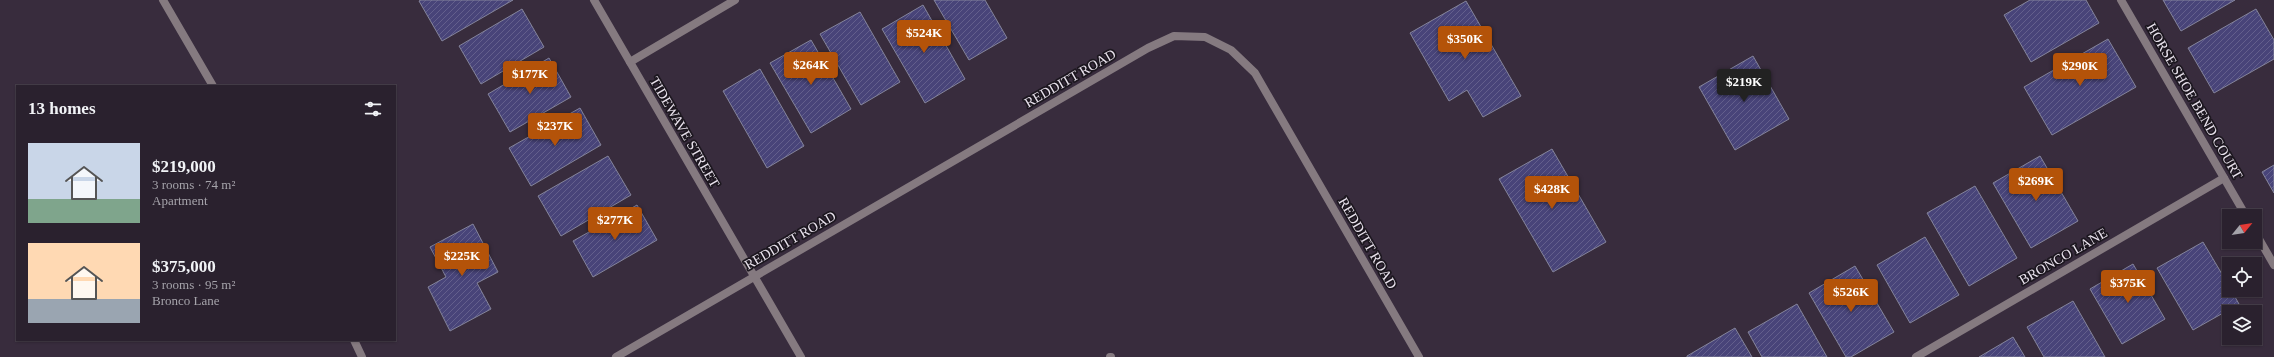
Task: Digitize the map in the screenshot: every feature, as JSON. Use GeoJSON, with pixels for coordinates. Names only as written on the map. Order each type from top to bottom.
{"type":"FeatureCollection","features":[{"type":"Feature","properties":{"kind":"street"},"geometry":{"type":"LineString","coordinates":[[163,0],[212,85]]}},
{"type":"Feature","properties":{"kind":"street","name":"TIDEWAVE STREET"},"geometry":{"type":"LineString","coordinates":[[594,0],[801,357]]}},
{"type":"Feature","properties":{"kind":"street"},"geometry":{"type":"LineString","coordinates":[[630,62],[735,0]]}},
{"type":"Feature","properties":{"kind":"street","name":"HORSE SHOE BEND COURT"},"geometry":{"type":"LineString","coordinates":[[2121,0],[2242,209]]}},
{"type":"Feature","properties":{"kind":"street","name":"REDDITT ROAD"},"geometry":{"type":"LineString","coordinates":[[616,357],[753,276],[1148,48],[1174,36],[1205,36],[1231,50],[1255,73],[1419,357]]}},
{"type":"Feature","properties":{"kind":"street","name":"BRONCO LANE"},"geometry":{"type":"LineString","coordinates":[[1916,357],[2224,178]]}},
{"type":"Feature","properties":{"kind":"street"},"geometry":{"type":"LineString","coordinates":[[2262,244],[2274,265]]}},
{"type":"Feature","properties":{"kind":"street"},"geometry":{"type":"LineString","coordinates":[[354,341],[362,357]]}},
{"type":"Feature","properties":{"kind":"building"},"geometry":{"type":"Polygon","coordinates":[[[513,0],[442,41],[419,1],[513,0]]]}},
{"type":"Feature","properties":{"kind":"building"},"geometry":{"type":"Polygon","coordinates":[[[934,0],[985,0],[1007,38],[969,60],[934,0]]]}},
{"type":"Feature","properties":{"kind":"building"},"geometry":{"type":"Polygon","coordinates":[[[2030,0],[2086,0],[2099,23],[2031,62],[2004,15],[2030,0]]]}},
{"type":"Feature","properties":{"kind":"building"},"geometry":{"type":"Polygon","coordinates":[[[2163,0],[2235,0],[2181,31],[2163,0]]]}},
{"type":"Feature","properties":{"kind":"building"},"geometry":{"type":"Polygon","coordinates":[[[1466,1],[1521,96],[1483,117],[1467,90],[1449,101],[1410,33],[1466,1]]]}},
{"type":"Feature","properties":{"kind":"building"},"geometry":{"type":"Polygon","coordinates":[[[923,5],[965,79],[925,103],[882,29],[923,5]]]}},
{"type":"Feature","properties":{"kind":"building"},"geometry":{"type":"Polygon","coordinates":[[[522,9],[544,47],[481,84],[459,46],[522,9]]]}},
{"type":"Feature","properties":{"kind":"building"},"geometry":{"type":"Polygon","coordinates":[[[2256,9],[2274,40],[2274,59],[2214,93],[2188,48],[2256,9]]]}},
{"type":"Feature","properties":{"kind":"building"},"geometry":{"type":"Polygon","coordinates":[[[860,12],[900,82],[861,105],[820,34],[860,12]]]}},
{"type":"Feature","properties":{"kind":"building"},"geometry":{"type":"Polygon","coordinates":[[[2108,39],[2136,87],[2052,135],[2024,87],[2108,39]]]}},
{"type":"Feature","properties":{"kind":"building"},"geometry":{"type":"Polygon","coordinates":[[[811,40],[851,109],[811,133],[770,63],[811,40]]]}},
{"type":"Feature","properties":{"kind":"building"},"geometry":{"type":"Polygon","coordinates":[[[1753,56],[1789,119],[1735,150],[1699,87],[1753,56]]]}},
{"type":"Feature","properties":{"kind":"building"},"geometry":{"type":"Polygon","coordinates":[[[549,58],[571,97],[510,132],[488,94],[549,58]]]}},
{"type":"Feature","properties":{"kind":"building"},"geometry":{"type":"Polygon","coordinates":[[[760,69],[804,146],[767,168],[723,91],[760,69]]]}},
{"type":"Feature","properties":{"kind":"building"},"geometry":{"type":"Polygon","coordinates":[[[580,108],[601,145],[531,186],[509,148],[580,108]]]}},
{"type":"Feature","properties":{"kind":"building"},"geometry":{"type":"Polygon","coordinates":[[[1552,149],[1606,242],[1553,272],[1499,179],[1552,149]]]}},
{"type":"Feature","properties":{"kind":"building"},"geometry":{"type":"Polygon","coordinates":[[[608,156],[631,195],[561,236],[538,196],[608,156]]]}},
{"type":"Feature","properties":{"kind":"building"},"geometry":{"type":"Polygon","coordinates":[[[2040,156],[2078,221],[2031,248],[1993,183],[2040,156]]]}},
{"type":"Feature","properties":{"kind":"building"},"geometry":{"type":"Polygon","coordinates":[[[2274,165],[2274,193],[2262,172],[2274,165]]]}},
{"type":"Feature","properties":{"kind":"building"},"geometry":{"type":"Polygon","coordinates":[[[1975,186],[2017,258],[1969,286],[1927,213],[1975,186]]]}},
{"type":"Feature","properties":{"kind":"building"},"geometry":{"type":"Polygon","coordinates":[[[637,205],[657,240],[593,277],[573,241],[637,205]]]}},
{"type":"Feature","properties":{"kind":"building"},"geometry":{"type":"Polygon","coordinates":[[[473,224],[498,272],[477,283],[491,309],[450,331],[428,287],[446,277],[430,247],[473,224]]]}},
{"type":"Feature","properties":{"kind":"building"},"geometry":{"type":"Polygon","coordinates":[[[1925,237],[1959,295],[1910,323],[1877,265],[1925,237]]]}},
{"type":"Feature","properties":{"kind":"building"},"geometry":{"type":"Polygon","coordinates":[[[2203,242],[2222,274],[2222,297],[2235,297],[2239,304],[2222,305],[2222,314],[2193,330],[2157,268],[2203,242]]]}},
{"type":"Feature","properties":{"kind":"building"},"geometry":{"type":"Polygon","coordinates":[[[2133,264],[2165,319],[2122,344],[2090,289],[2133,264]]]}},
{"type":"Feature","properties":{"kind":"building"},"geometry":{"type":"Polygon","coordinates":[[[1855,266],[1894,332],[1851,357],[1846,357],[1809,293],[1855,266]]]}},
{"type":"Feature","properties":{"kind":"building"},"geometry":{"type":"Polygon","coordinates":[[[2073,301],[2105,357],[2044,357],[2027,327],[2073,301]]]}},
{"type":"Feature","properties":{"kind":"building"},"geometry":{"type":"Polygon","coordinates":[[[1797,304],[1827,357],[1762,357],[1748,332],[1797,304]]]}},
{"type":"Feature","properties":{"kind":"building"},"geometry":{"type":"Polygon","coordinates":[[[1735,328],[1752,357],[1687,357],[1687,356],[1735,328]]]}},
{"type":"Feature","properties":{"kind":"building"},"geometry":{"type":"Polygon","coordinates":[[[2013,337],[2025,357],[1979,357],[2013,337]]]}}]}
